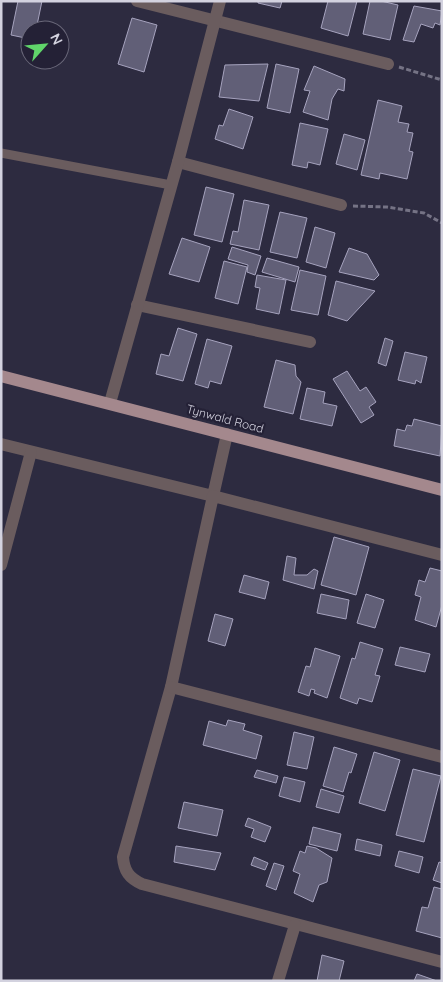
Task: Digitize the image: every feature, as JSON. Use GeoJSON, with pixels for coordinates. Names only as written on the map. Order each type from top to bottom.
{"type":"FeatureCollection","features":[{"type":"Feature","properties":{"kind":"main road","name":"Tynwald Road"},"geometry":{"type":"LineString","coordinates":[[1,376],[442,490]]}},
{"type":"Feature","properties":{"kind":"street"},"geometry":{"type":"LineString","coordinates":[[137,1],[388,64]]}},
{"type":"Feature","properties":{"kind":"street"},"geometry":{"type":"LineString","coordinates":[[110,403],[178,162],[220,1]]}},
{"type":"Feature","properties":{"kind":"street"},"geometry":{"type":"LineString","coordinates":[[178,162],[341,205]]}},
{"type":"Feature","properties":{"kind":"street"},"geometry":{"type":"LineString","coordinates":[[137,305],[310,342]]}},
{"type":"Feature","properties":{"kind":"street"},"geometry":{"type":"LineString","coordinates":[[227,434],[171,687],[123,857],[127,874],[142,884],[442,962]]}},
{"type":"Feature","properties":{"kind":"street"},"geometry":{"type":"LineString","coordinates":[[1,444],[442,555]]}},
{"type":"Feature","properties":{"kind":"street"},"geometry":{"type":"LineString","coordinates":[[1,565],[31,452]]}},
{"type":"Feature","properties":{"kind":"street"},"geometry":{"type":"LineString","coordinates":[[171,687],[442,757]]}},
{"type":"Feature","properties":{"kind":"street"},"geometry":{"type":"LineString","coordinates":[[278,981],[295,925]]}},
{"type":"Feature","properties":{"kind":"lane"},"geometry":{"type":"LineString","coordinates":[[1,153],[171,185]]}},
{"type":"Feature","properties":{"kind":"path"},"geometry":{"type":"LineString","coordinates":[[388,64],[442,80]]}},
{"type":"Feature","properties":{"kind":"path"},"geometry":{"type":"LineString","coordinates":[[341,205],[387,207],[424,212],[442,223]]}},
{"type":"Feature","properties":{"kind":"building"},"geometry":{"type":"Polygon","coordinates":[[[18,1],[42,1],[38,20],[20,20],[20,37],[11,35],[18,1]]]}},
{"type":"Feature","properties":{"kind":"building"},"geometry":{"type":"Polygon","coordinates":[[[258,1],[282,1],[280,8],[258,3],[258,1]]]}},
{"type":"Feature","properties":{"kind":"building"},"geometry":{"type":"Polygon","coordinates":[[[328,1],[357,1],[348,36],[321,28],[328,1]]]}},
{"type":"Feature","properties":{"kind":"building"},"geometry":{"type":"Polygon","coordinates":[[[370,1],[381,1],[398,5],[390,40],[363,34],[370,1]]]}},
{"type":"Feature","properties":{"kind":"building"},"geometry":{"type":"Polygon","coordinates":[[[414,6],[442,11],[440,25],[435,23],[433,28],[421,24],[414,42],[403,40],[414,6]]]}},
{"type":"Feature","properties":{"kind":"building"},"geometry":{"type":"Polygon","coordinates":[[[132,18],[157,25],[144,72],[118,64],[132,18]]]}},
{"type":"Feature","properties":{"kind":"building"},"geometry":{"type":"Polygon","coordinates":[[[268,64],[259,101],[219,97],[225,65],[268,64]]]}},
{"type":"Feature","properties":{"kind":"building"},"geometry":{"type":"Polygon","coordinates":[[[276,64],[299,69],[290,113],[267,108],[276,64]]]}},
{"type":"Feature","properties":{"kind":"building"},"geometry":{"type":"Polygon","coordinates":[[[314,66],[345,79],[344,91],[338,89],[332,99],[328,120],[303,112],[310,91],[304,90],[314,66]]]}},
{"type":"Feature","properties":{"kind":"building"},"geometry":{"type":"Polygon","coordinates":[[[378,100],[402,106],[398,122],[409,124],[407,132],[413,133],[409,151],[413,152],[407,179],[380,173],[379,179],[361,175],[378,100]]]}},
{"type":"Feature","properties":{"kind":"building"},"geometry":{"type":"Polygon","coordinates":[[[229,109],[253,117],[243,149],[215,139],[219,125],[223,126],[229,109]]]}},
{"type":"Feature","properties":{"kind":"building"},"geometry":{"type":"Polygon","coordinates":[[[300,123],[328,129],[320,165],[308,162],[307,168],[292,165],[300,123]]]}},
{"type":"Feature","properties":{"kind":"building"},"geometry":{"type":"Polygon","coordinates":[[[344,134],[365,140],[357,170],[336,164],[344,134]]]}},
{"type":"Feature","properties":{"kind":"building"},"geometry":{"type":"Polygon","coordinates":[[[206,187],[234,194],[222,242],[194,235],[206,187]]]}},
{"type":"Feature","properties":{"kind":"building"},"geometry":{"type":"Polygon","coordinates":[[[244,200],[269,205],[259,250],[230,244],[233,231],[238,232],[244,200]]]}},
{"type":"Feature","properties":{"kind":"building"},"geometry":{"type":"Polygon","coordinates":[[[280,212],[307,218],[297,258],[270,252],[280,212]]]}},
{"type":"Feature","properties":{"kind":"building"},"geometry":{"type":"Polygon","coordinates":[[[315,227],[335,233],[326,268],[306,262],[315,227]]]}},
{"type":"Feature","properties":{"kind":"building"},"geometry":{"type":"Polygon","coordinates":[[[182,238],[210,247],[199,282],[169,274],[182,238]]]}},
{"type":"Feature","properties":{"kind":"building"},"geometry":{"type":"Polygon","coordinates":[[[232,247],[261,256],[255,275],[247,272],[248,265],[228,259],[232,247]]]}},
{"type":"Feature","properties":{"kind":"building"},"geometry":{"type":"Polygon","coordinates":[[[349,248],[367,254],[379,275],[374,280],[339,272],[349,248]]]}},
{"type":"Feature","properties":{"kind":"building"},"geometry":{"type":"Polygon","coordinates":[[[267,258],[299,267],[295,282],[262,272],[267,258]]]}},
{"type":"Feature","properties":{"kind":"building"},"geometry":{"type":"Polygon","coordinates":[[[224,261],[247,267],[238,304],[215,298],[224,261]]]}},
{"type":"Feature","properties":{"kind":"building"},"geometry":{"type":"Polygon","coordinates":[[[300,270],[326,276],[318,315],[291,310],[300,270]]]}},
{"type":"Feature","properties":{"kind":"building"},"geometry":{"type":"Polygon","coordinates":[[[257,275],[286,280],[279,314],[256,309],[260,288],[255,287],[257,275]]]}},
{"type":"Feature","properties":{"kind":"building"},"geometry":{"type":"Polygon","coordinates":[[[336,281],[375,291],[347,321],[328,315],[336,281]]]}},
{"type":"Feature","properties":{"kind":"building"},"geometry":{"type":"Polygon","coordinates":[[[178,328],[197,334],[183,381],[156,374],[161,354],[169,356],[178,328]]]}},
{"type":"Feature","properties":{"kind":"building"},"geometry":{"type":"Polygon","coordinates":[[[385,338],[393,341],[386,366],[378,363],[385,338]]]}},
{"type":"Feature","properties":{"kind":"building"},"geometry":{"type":"Polygon","coordinates":[[[207,339],[232,346],[221,384],[210,381],[208,388],[195,384],[207,339]]]}},
{"type":"Feature","properties":{"kind":"building"},"geometry":{"type":"Polygon","coordinates":[[[405,352],[427,357],[421,383],[416,380],[415,384],[398,380],[405,352]]]}},
{"type":"Feature","properties":{"kind":"building"},"geometry":{"type":"Polygon","coordinates":[[[276,360],[295,365],[296,376],[301,382],[293,414],[264,407],[276,360]]]}},
{"type":"Feature","properties":{"kind":"building"},"geometry":{"type":"Polygon","coordinates":[[[347,371],[360,391],[366,387],[376,402],[369,407],[374,415],[361,423],[333,379],[347,371]]]}},
{"type":"Feature","properties":{"kind":"building"},"geometry":{"type":"Polygon","coordinates":[[[307,388],[325,392],[323,403],[337,406],[332,426],[300,419],[307,388]]]}},
{"type":"Feature","properties":{"kind":"building"},"geometry":{"type":"Polygon","coordinates":[[[414,419],[442,426],[440,456],[394,446],[397,429],[405,431],[407,425],[412,426],[414,419]]]}},
{"type":"Feature","properties":{"kind":"building"},"geometry":{"type":"Polygon","coordinates":[[[334,537],[369,547],[356,595],[321,585],[334,537]]]}},
{"type":"Feature","properties":{"kind":"building"},"geometry":{"type":"Polygon","coordinates":[[[287,556],[296,558],[294,575],[307,575],[314,569],[318,571],[314,589],[283,580],[287,556]]]}},
{"type":"Feature","properties":{"kind":"building"},"geometry":{"type":"Polygon","coordinates":[[[430,568],[442,571],[442,605],[436,627],[415,620],[421,597],[415,595],[419,580],[425,582],[430,568]]]}},
{"type":"Feature","properties":{"kind":"building"},"geometry":{"type":"Polygon","coordinates":[[[244,575],[269,582],[265,599],[239,592],[244,575]]]}},
{"type":"Feature","properties":{"kind":"building"},"geometry":{"type":"Polygon","coordinates":[[[321,594],[349,600],[346,619],[317,613],[321,594]]]}},
{"type":"Feature","properties":{"kind":"building"},"geometry":{"type":"Polygon","coordinates":[[[366,594],[384,600],[375,628],[357,623],[366,594]]]}},
{"type":"Feature","properties":{"kind":"building"},"geometry":{"type":"Polygon","coordinates":[[[215,614],[233,619],[225,646],[208,641],[215,614]]]}},
{"type":"Feature","properties":{"kind":"building"},"geometry":{"type":"Polygon","coordinates":[[[360,642],[383,649],[375,675],[380,676],[372,702],[359,698],[357,704],[340,698],[352,658],[355,659],[360,642]]]}},
{"type":"Feature","properties":{"kind":"building"},"geometry":{"type":"Polygon","coordinates":[[[400,647],[430,654],[425,672],[395,665],[400,647]]]}},
{"type":"Feature","properties":{"kind":"building"},"geometry":{"type":"Polygon","coordinates":[[[315,648],[340,656],[327,698],[314,693],[315,690],[311,689],[309,696],[298,692],[306,666],[310,667],[315,648]]]}},
{"type":"Feature","properties":{"kind":"building"},"geometry":{"type":"Polygon","coordinates":[[[228,720],[245,724],[243,730],[262,736],[256,759],[203,745],[209,721],[226,726],[228,720]]]}},
{"type":"Feature","properties":{"kind":"building"},"geometry":{"type":"Polygon","coordinates":[[[294,732],[314,737],[307,769],[287,765],[294,732]]]}},
{"type":"Feature","properties":{"kind":"building"},"geometry":{"type":"Polygon","coordinates":[[[334,747],[357,754],[343,792],[323,786],[334,747]]]}},
{"type":"Feature","properties":{"kind":"building"},"geometry":{"type":"Polygon","coordinates":[[[374,752],[400,760],[385,811],[359,803],[374,752]]]}},
{"type":"Feature","properties":{"kind":"building"},"geometry":{"type":"Polygon","coordinates":[[[413,769],[441,776],[424,842],[396,835],[413,769]]]}},
{"type":"Feature","properties":{"kind":"building"},"geometry":{"type":"Polygon","coordinates":[[[257,770],[278,776],[276,783],[254,777],[257,770]]]}},
{"type":"Feature","properties":{"kind":"building"},"geometry":{"type":"Polygon","coordinates":[[[284,777],[305,782],[300,802],[279,796],[284,777]]]}},
{"type":"Feature","properties":{"kind":"building"},"geometry":{"type":"Polygon","coordinates":[[[321,789],[344,796],[339,813],[316,807],[321,789]]]}},
{"type":"Feature","properties":{"kind":"building"},"geometry":{"type":"Polygon","coordinates":[[[184,802],[223,810],[217,836],[178,828],[184,802]]]}},
{"type":"Feature","properties":{"kind":"building"},"geometry":{"type":"Polygon","coordinates":[[[248,818],[271,827],[265,842],[251,837],[254,829],[245,826],[248,818]]]}},
{"type":"Feature","properties":{"kind":"building"},"geometry":{"type":"Polygon","coordinates":[[[313,827],[341,834],[337,851],[309,844],[313,827]]]}},
{"type":"Feature","properties":{"kind":"building"},"geometry":{"type":"Polygon","coordinates":[[[357,839],[382,845],[380,856],[355,850],[357,839]]]}},
{"type":"Feature","properties":{"kind":"building"},"geometry":{"type":"Polygon","coordinates":[[[176,846],[221,853],[215,870],[174,862],[176,846]]]}},
{"type":"Feature","properties":{"kind":"building"},"geometry":{"type":"Polygon","coordinates":[[[307,846],[316,848],[332,858],[327,882],[319,885],[313,902],[294,893],[300,874],[293,871],[300,851],[305,853],[307,846]]]}},
{"type":"Feature","properties":{"kind":"building"},"geometry":{"type":"Polygon","coordinates":[[[399,851],[423,857],[419,873],[395,866],[399,851]]]}},
{"type":"Feature","properties":{"kind":"building"},"geometry":{"type":"Polygon","coordinates":[[[254,857],[268,863],[265,870],[251,865],[254,857]]]}},
{"type":"Feature","properties":{"kind":"building"},"geometry":{"type":"Polygon","coordinates":[[[439,862],[442,863],[442,883],[433,880],[439,862]]]}},
{"type":"Feature","properties":{"kind":"building"},"geometry":{"type":"Polygon","coordinates":[[[274,863],[284,866],[276,890],[266,886],[274,863]]]}},
{"type":"Feature","properties":{"kind":"building"},"geometry":{"type":"Polygon","coordinates":[[[434,887],[442,889],[442,938],[416,931],[422,907],[428,908],[434,887]]]}},
{"type":"Feature","properties":{"kind":"building"},"geometry":{"type":"Polygon","coordinates":[[[322,955],[344,961],[339,981],[317,981],[322,955]]]}},
{"type":"Feature","properties":{"kind":"building"},"geometry":{"type":"Polygon","coordinates":[[[417,974],[437,981],[414,981],[417,974]]]}}]}
